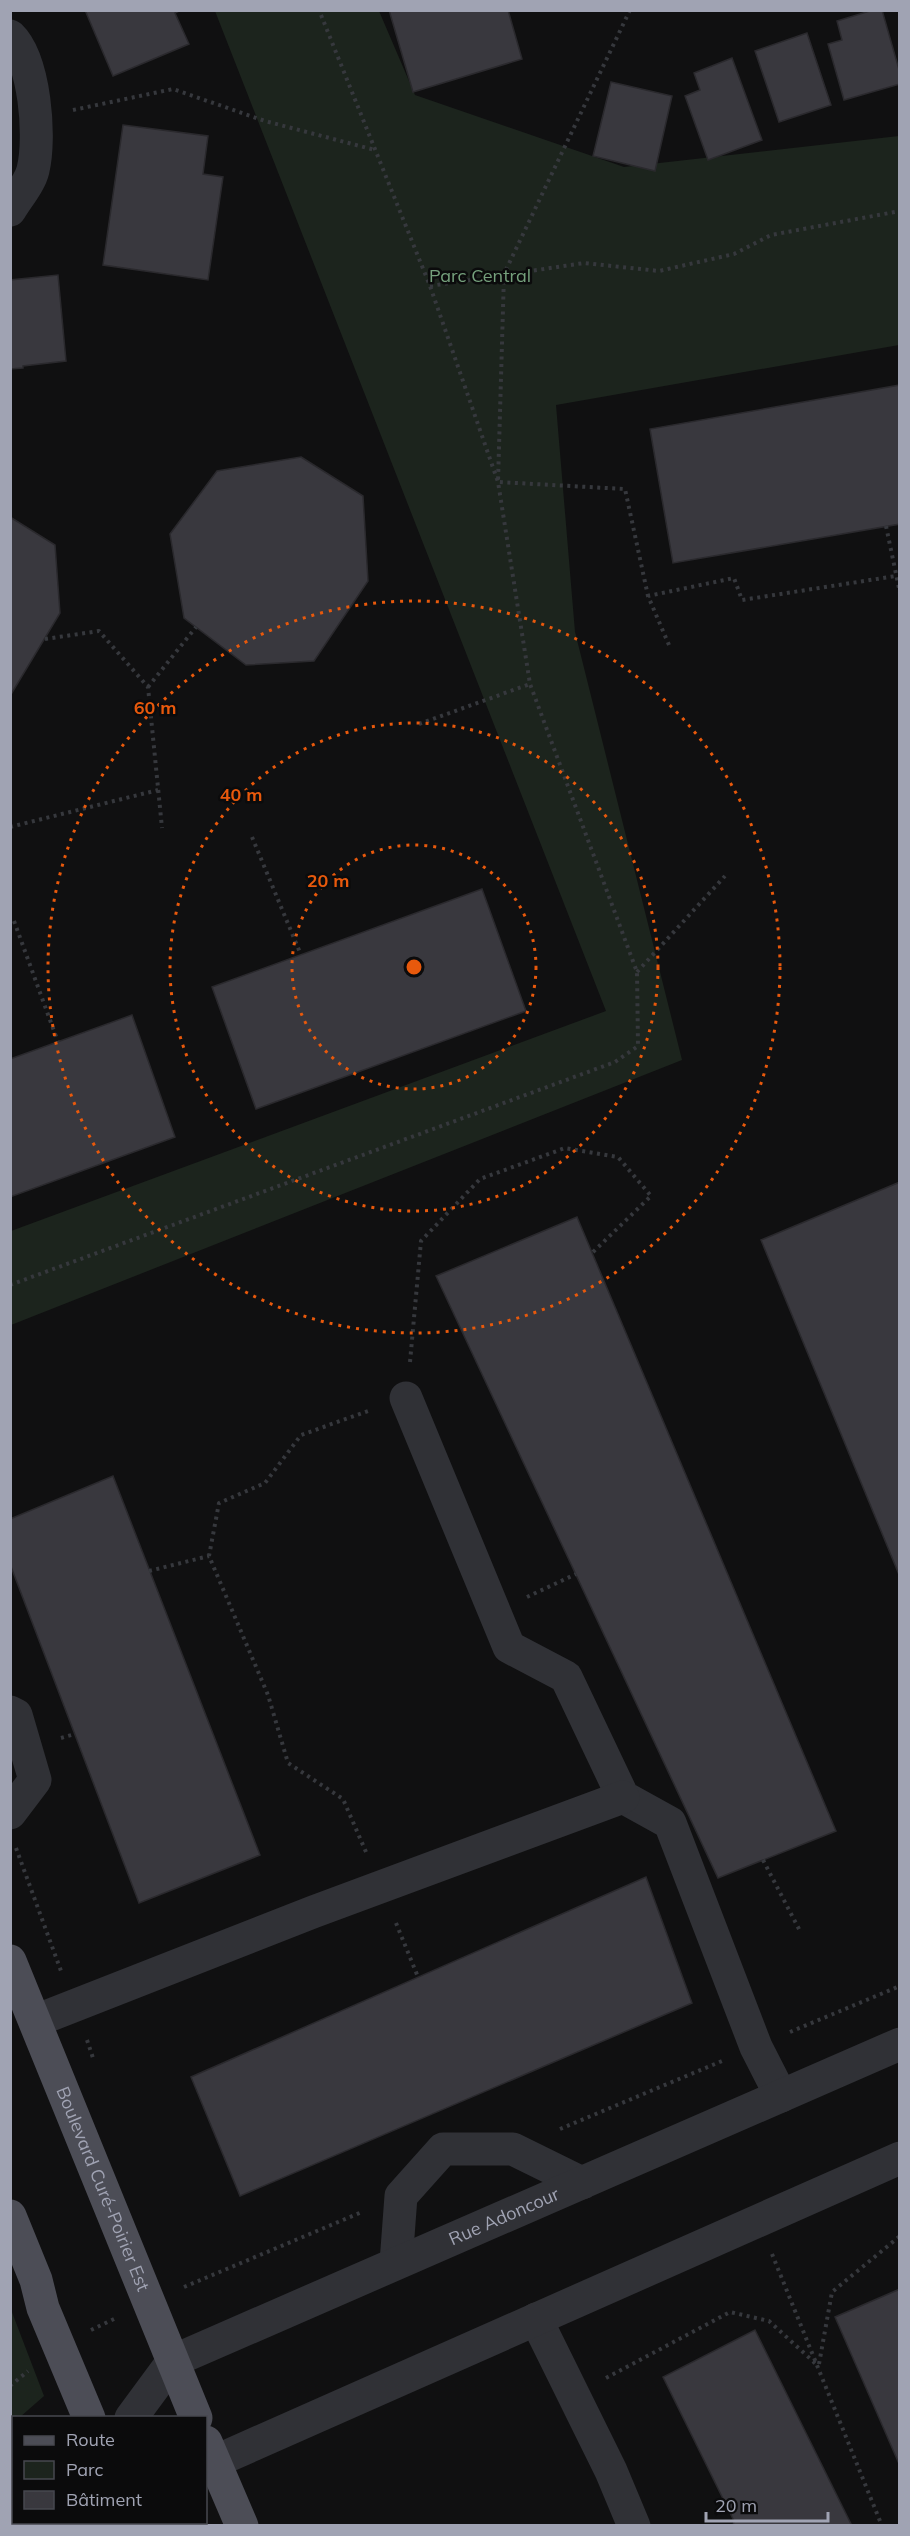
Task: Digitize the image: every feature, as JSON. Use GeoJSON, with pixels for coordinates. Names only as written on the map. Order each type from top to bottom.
{"type":"FeatureCollection","features":[{"type":"Feature","properties":{"kind":"main road","name":"Boulevard Curé-Poirier Est"},"geometry":{"type":"LineString","coordinates":[[10,1961],[195,2416]]}},
{"type":"Feature","properties":{"kind":"main road"},"geometry":{"type":"LineString","coordinates":[[10,2216],[36,2280],[44,2308],[88,2416]]}},
{"type":"Feature","properties":{"kind":"main road"},"geometry":{"type":"LineString","coordinates":[[208,2455],[242,2526]]}},
{"type":"Feature","properties":{"kind":"street"},"geometry":{"type":"LineString","coordinates":[[10,36],[28,70],[37,117],[33,171],[10,210]]}},
{"type":"Feature","properties":{"kind":"street"},"geometry":{"type":"LineString","coordinates":[[406,1398],[508,1647],[566,1677],[623,1797],[670,1823],[756,2047],[781,2096]]}},
{"type":"Feature","properties":{"kind":"street"},"geometry":{"type":"LineString","coordinates":[[10,1712],[16,1715],[35,1780],[10,1813]]}},
{"type":"Feature","properties":{"kind":"street"},"geometry":{"type":"LineString","coordinates":[[35,2021],[381,1887],[623,1797]]}},
{"type":"Feature","properties":{"kind":"street","name":"Rue Adoncour"},"geometry":{"type":"LineString","coordinates":[[173,2361],[900,2044]]}},
{"type":"Feature","properties":{"kind":"street"},"geometry":{"type":"LineString","coordinates":[[396,2264],[401,2196],[443,2149],[513,2149],[582,2183]]}},
{"type":"Feature","properties":{"kind":"street"},"geometry":{"type":"LineString","coordinates":[[208,2455],[536,2319],[900,2158]]}},
{"type":"Feature","properties":{"kind":"street"},"geometry":{"type":"LineString","coordinates":[[536,2319],[611,2471],[634,2526]]}},
{"type":"Feature","properties":{"kind":"street"},"geometry":{"type":"LineString","coordinates":[[132,2416],[173,2361]]}},
{"type":"Feature","properties":{"kind":"path"},"geometry":{"type":"LineString","coordinates":[[10,1285],[615,1062],[638,1046],[637,972],[530,684],[498,482],[430,286],[319,10]]}},
{"type":"Feature","properties":{"kind":"path"},"geometry":{"type":"LineString","coordinates":[[498,482],[504,274],[630,10]]}},
{"type":"Feature","properties":{"kind":"path"},"geometry":{"type":"LineString","coordinates":[[37,117],[173,89],[265,121],[376,151]]}},
{"type":"Feature","properties":{"kind":"path"},"geometry":{"type":"LineString","coordinates":[[430,286],[584,263],[659,271],[734,254],[771,235],[900,211]]}},
{"type":"Feature","properties":{"kind":"path"},"geometry":{"type":"LineString","coordinates":[[498,482],[626,489],[648,596],[669,645]]}},
{"type":"Feature","properties":{"kind":"path"},"geometry":{"type":"LineString","coordinates":[[886,526],[900,593]]}},
{"type":"Feature","properties":{"kind":"path"},"geometry":{"type":"LineString","coordinates":[[648,596],[734,578],[742,600],[896,576]]}},
{"type":"Feature","properties":{"kind":"path"},"geometry":{"type":"LineString","coordinates":[[148,687],[196,627]]}},
{"type":"Feature","properties":{"kind":"path"},"geometry":{"type":"LineString","coordinates":[[45,639],[99,631],[148,687],[162,828]]}},
{"type":"Feature","properties":{"kind":"path"},"geometry":{"type":"LineString","coordinates":[[419,724],[530,684]]}},
{"type":"Feature","properties":{"kind":"path"},"geometry":{"type":"LineString","coordinates":[[10,827],[158,790]]}},
{"type":"Feature","properties":{"kind":"path"},"geometry":{"type":"LineString","coordinates":[[252,837],[301,955]]}},
{"type":"Feature","properties":{"kind":"path"},"geometry":{"type":"LineString","coordinates":[[637,972],[725,876]]}},
{"type":"Feature","properties":{"kind":"path"},"geometry":{"type":"LineString","coordinates":[[14,921],[58,1042]]}},
{"type":"Feature","properties":{"kind":"path"},"geometry":{"type":"LineString","coordinates":[[418,1977],[343,1799],[288,1762],[268,1695],[209,1556],[219,1503],[265,1483],[301,1435],[406,1398],[421,1241],[480,1179],[565,1148],[618,1157],[651,1196],[591,1254]]}},
{"type":"Feature","properties":{"kind":"path"},"geometry":{"type":"LineString","coordinates":[[150,1572],[209,1556]]}},
{"type":"Feature","properties":{"kind":"path"},"geometry":{"type":"LineString","coordinates":[[494,1613],[576,1574]]}},
{"type":"Feature","properties":{"kind":"path"},"geometry":{"type":"LineString","coordinates":[[763,1860],[800,1931]]}},
{"type":"Feature","properties":{"kind":"path"},"geometry":{"type":"LineString","coordinates":[[759,2221],[882,2526]]}},
{"type":"Feature","properties":{"kind":"path"},"geometry":{"type":"LineString","coordinates":[[819,2366],[832,2292],[900,2236]]}},
{"type":"Feature","properties":{"kind":"path"},"geometry":{"type":"LineString","coordinates":[[573,2395],[730,2312],[769,2321],[819,2366]]}},
{"type":"Feature","properties":{"kind":"green space","name":"Parc Central"},"geometry":{"type":"Polygon","coordinates":[[[215,11],[379,11],[415,95],[624,167],[899,136],[899,345],[556,405],[575,632],[682,1060],[11,1325],[11,1231],[606,1011],[215,11]]]}},
{"type":"Feature","properties":{"kind":"green space"},"geometry":{"type":"Polygon","coordinates":[[[10,2307],[44,2396],[21,2416],[12,2416],[11,2425],[10,2307]]]}},
{"type":"Feature","properties":{"kind":"building"},"geometry":{"type":"Polygon","coordinates":[[[85,10],[181,10],[175,13],[189,44],[113,76],[85,10]]]}},
{"type":"Feature","properties":{"kind":"building"},"geometry":{"type":"Polygon","coordinates":[[[389,10],[508,10],[522,59],[413,92],[389,10]]]}},
{"type":"Feature","properties":{"kind":"building"},"geometry":{"type":"Polygon","coordinates":[[[873,10],[882,10],[900,73],[900,84],[844,100],[828,44],[842,40],[837,21],[873,10]]]}},
{"type":"Feature","properties":{"kind":"building"},"geometry":{"type":"Polygon","coordinates":[[[807,33],[831,105],[779,122],[755,51],[807,33]]]}},
{"type":"Feature","properties":{"kind":"building"},"geometry":{"type":"Polygon","coordinates":[[[732,58],[762,140],[708,160],[685,96],[700,90],[694,73],[732,58]]]}},
{"type":"Feature","properties":{"kind":"building"},"geometry":{"type":"Polygon","coordinates":[[[611,82],[672,96],[655,171],[593,156],[611,82]]]}},
{"type":"Feature","properties":{"kind":"building"},"geometry":{"type":"Polygon","coordinates":[[[123,125],[208,136],[203,174],[223,177],[208,280],[103,265],[123,125]]]}},
{"type":"Feature","properties":{"kind":"building"},"geometry":{"type":"Polygon","coordinates":[[[58,275],[66,361],[10,369],[10,280],[58,275]]]}},
{"type":"Feature","properties":{"kind":"building"},"geometry":{"type":"Polygon","coordinates":[[[900,385],[900,524],[673,563],[650,429],[900,385]]]}},
{"type":"Feature","properties":{"kind":"building"},"geometry":{"type":"Polygon","coordinates":[[[301,457],[363,496],[368,581],[314,661],[246,665],[184,618],[170,534],[217,471],[301,457]]]}},
{"type":"Feature","properties":{"kind":"building"},"geometry":{"type":"Polygon","coordinates":[[[10,517],[55,545],[60,613],[10,696],[10,517]]]}},
{"type":"Feature","properties":{"kind":"building"},"geometry":{"type":"Polygon","coordinates":[[[482,889],[526,1011],[256,1109],[212,987],[482,889]]]}},
{"type":"Feature","properties":{"kind":"building"},"geometry":{"type":"Polygon","coordinates":[[[132,1015],[175,1137],[10,1197],[10,1059],[132,1015]]]}},
{"type":"Feature","properties":{"kind":"building"},"geometry":{"type":"Polygon","coordinates":[[[900,1182],[900,1577],[761,1240],[900,1182]]]}},
{"type":"Feature","properties":{"kind":"building"},"geometry":{"type":"Polygon","coordinates":[[[577,1217],[836,1831],[718,1878],[436,1276],[577,1217]]]}},
{"type":"Feature","properties":{"kind":"building"},"geometry":{"type":"Polygon","coordinates":[[[113,1476],[260,1855],[139,1903],[10,1564],[10,1519],[113,1476]]]}},
{"type":"Feature","properties":{"kind":"building"},"geometry":{"type":"Polygon","coordinates":[[[646,1877],[692,2003],[240,2196],[191,2077],[646,1877]]]}},
{"type":"Feature","properties":{"kind":"building"},"geometry":{"type":"Polygon","coordinates":[[[900,2289],[900,2466],[835,2317],[900,2289]]]}},
{"type":"Feature","properties":{"kind":"building"},"geometry":{"type":"Polygon","coordinates":[[[755,2330],[852,2526],[733,2526],[734,2521],[663,2377],[755,2330]]]}}]}
